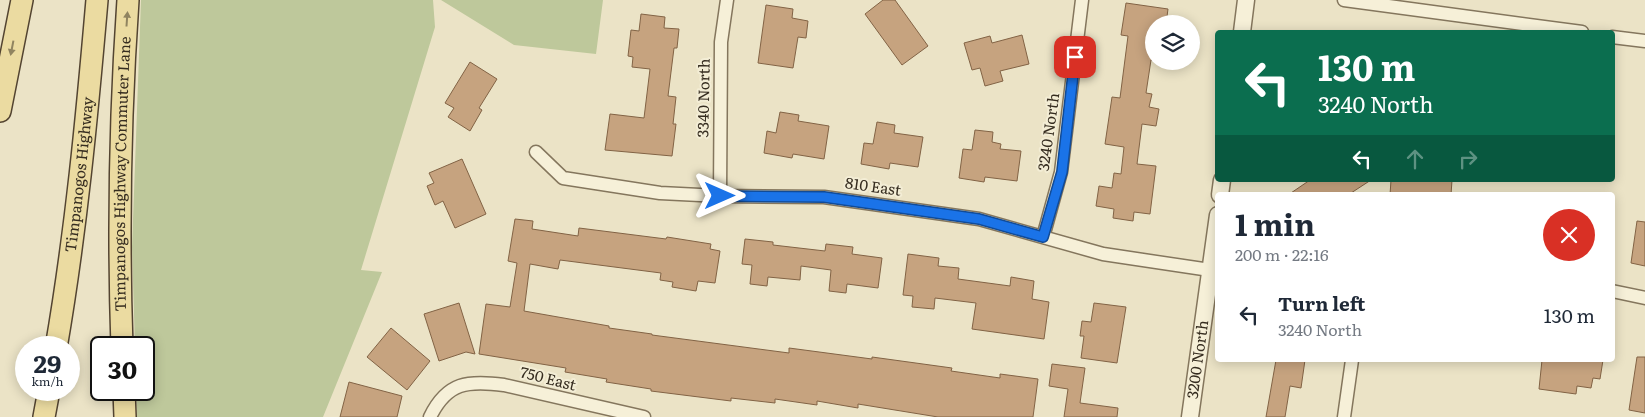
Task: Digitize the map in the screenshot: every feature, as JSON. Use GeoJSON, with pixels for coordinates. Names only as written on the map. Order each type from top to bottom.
{"type":"FeatureCollection","features":[{"type":"Feature","properties":{"kind":"main road"},"geometry":{"type":"LineString","coordinates":[[0,111],[22,0]]}},
{"type":"Feature","properties":{"kind":"main road","name":"Timpanogos Highway"},"geometry":{"type":"LineString","coordinates":[[58,336],[67,288],[82,160],[97,0]]}},
{"type":"Feature","properties":{"kind":"main road","name":"Timpanogos Highway Commuter Lane"},"geometry":{"type":"LineString","coordinates":[[122,336],[121,196],[124,64],[128,0]]}},
{"type":"Feature","properties":{"kind":"main road"},"geometry":{"type":"LineString","coordinates":[[124,401],[125,417]]}},
{"type":"Feature","properties":{"kind":"street","name":"3340 North"},"geometry":{"type":"LineString","coordinates":[[720,196],[721,42],[727,0]]}},
{"type":"Feature","properties":{"kind":"street","name":"3240 North"},"geometry":{"type":"LineString","coordinates":[[1043,237],[1062,172],[1082,0]]}},
{"type":"Feature","properties":{"kind":"street"},"geometry":{"type":"LineString","coordinates":[[1242,30],[1246,0]]}},
{"type":"Feature","properties":{"kind":"street"},"geometry":{"type":"LineString","coordinates":[[1344,0],[1567,30]]}},
{"type":"Feature","properties":{"kind":"street"},"geometry":{"type":"LineString","coordinates":[[1615,37],[1645,41]]}},
{"type":"Feature","properties":{"kind":"street","name":"810 East"},"geometry":{"type":"LineString","coordinates":[[536,152],[563,178],[660,193],[720,196],[824,197],[979,219],[1103,254],[1210,270]]}},
{"type":"Feature","properties":{"kind":"street","name":"3200 North"},"geometry":{"type":"LineString","coordinates":[[1190,417],[1215,235]]}},
{"type":"Feature","properties":{"kind":"street"},"geometry":{"type":"LineString","coordinates":[[1615,292],[1645,298]]}},
{"type":"Feature","properties":{"kind":"street"},"geometry":{"type":"LineString","coordinates":[[1344,417],[1352,362]]}},
{"type":"Feature","properties":{"kind":"street","name":"750 East"},"geometry":{"type":"LineString","coordinates":[[430,417],[437,402],[445,394],[459,386],[482,382],[504,385],[644,417]]}},
{"type":"Feature","properties":{"kind":"green space"},"geometry":{"type":"Polygon","coordinates":[[[141,0],[433,0],[435,27],[361,270],[382,272],[323,417],[137,417],[136,401],[155,401],[155,336],[135,336],[132,247],[141,0]]]}},
{"type":"Feature","properties":{"kind":"green space"},"geometry":{"type":"Polygon","coordinates":[[[441,0],[603,0],[596,54],[514,45],[441,0]]]}},
{"type":"Feature","properties":{"kind":"building"},"geometry":{"type":"Polygon","coordinates":[[[883,0],[895,0],[928,46],[902,65],[865,14],[883,0]]]}},
{"type":"Feature","properties":{"kind":"building"},"geometry":{"type":"Polygon","coordinates":[[[1126,3],[1168,9],[1167,15],[1145,15],[1145,70],[1149,70],[1146,93],[1152,94],[1149,107],[1159,109],[1156,126],[1142,124],[1137,164],[1156,166],[1150,214],[1134,212],[1133,221],[1113,218],[1114,209],[1096,206],[1099,186],[1112,188],[1114,173],[1121,174],[1124,147],[1105,144],[1112,97],[1120,98],[1128,36],[1121,35],[1126,3]]]}},
{"type":"Feature","properties":{"kind":"building"},"geometry":{"type":"Polygon","coordinates":[[[766,5],[793,9],[792,18],[808,21],[806,38],[798,37],[793,68],[758,63],[766,5]]]}},
{"type":"Feature","properties":{"kind":"building"},"geometry":{"type":"Polygon","coordinates":[[[641,14],[665,17],[664,28],[679,29],[677,48],[674,48],[668,96],[676,97],[673,124],[676,124],[672,156],[605,150],[610,114],[644,118],[650,69],[632,67],[633,57],[628,56],[631,30],[639,31],[641,14]]]}},
{"type":"Feature","properties":{"kind":"building"},"geometry":{"type":"Polygon","coordinates":[[[1022,35],[1029,64],[1000,71],[1003,81],[985,86],[980,68],[972,70],[964,43],[990,36],[992,43],[1022,35]]]}},
{"type":"Feature","properties":{"kind":"building"},"geometry":{"type":"Polygon","coordinates":[[[470,62],[497,79],[479,108],[482,110],[470,131],[448,117],[454,108],[445,103],[470,62]]]}},
{"type":"Feature","properties":{"kind":"building"},"geometry":{"type":"Polygon","coordinates":[[[780,112],[799,115],[798,121],[829,126],[824,159],[793,154],[792,158],[764,153],[767,131],[776,133],[780,112]]]}},
{"type":"Feature","properties":{"kind":"building"},"geometry":{"type":"Polygon","coordinates":[[[877,122],[895,125],[894,133],[923,137],[918,167],[890,163],[889,169],[861,164],[864,143],[873,144],[877,122]]]}},
{"type":"Feature","properties":{"kind":"building"},"geometry":{"type":"Polygon","coordinates":[[[975,130],[993,132],[992,142],[1001,144],[1000,149],[1021,151],[1017,181],[985,177],[984,182],[959,178],[963,149],[972,150],[975,130]]]}},
{"type":"Feature","properties":{"kind":"building"},"geometry":{"type":"Polygon","coordinates":[[[462,159],[486,214],[455,228],[443,201],[435,205],[427,186],[434,183],[429,173],[462,159]]]}},
{"type":"Feature","properties":{"kind":"building"},"geometry":{"type":"Polygon","coordinates":[[[1307,182],[1368,182],[1353,192],[1292,192],[1307,182]]]}},
{"type":"Feature","properties":{"kind":"building"},"geometry":{"type":"Polygon","coordinates":[[[1391,182],[1452,182],[1451,192],[1390,192],[1391,182]]]}},
{"type":"Feature","properties":{"kind":"building"},"geometry":{"type":"Polygon","coordinates":[[[515,219],[533,221],[532,229],[578,236],[579,228],[666,239],[667,237],[711,244],[710,249],[720,251],[715,283],[698,281],[696,291],[672,287],[673,282],[660,280],[661,273],[560,260],[558,269],[530,264],[524,311],[652,335],[789,353],[789,348],[872,359],[872,357],[952,368],[951,371],[1000,378],[1000,374],[1038,379],[1033,417],[938,417],[858,404],[858,408],[817,401],[817,405],[775,399],[775,403],[731,398],[731,401],[651,391],[651,389],[606,382],[607,379],[565,372],[566,368],[479,354],[486,304],[510,307],[517,263],[508,261],[515,219]]]}},
{"type":"Feature","properties":{"kind":"building"},"geometry":{"type":"Polygon","coordinates":[[[1637,221],[1645,222],[1645,266],[1631,263],[1637,221]]]}},
{"type":"Feature","properties":{"kind":"building"},"geometry":{"type":"Polygon","coordinates":[[[745,239],[773,242],[773,245],[825,251],[826,244],[853,247],[852,254],[882,258],[878,288],[847,284],[846,293],[829,291],[831,270],[801,266],[800,280],[768,277],[767,286],[750,284],[752,265],[742,264],[745,239]]]}},
{"type":"Feature","properties":{"kind":"building"},"geometry":{"type":"Polygon","coordinates":[[[908,254],[939,258],[938,266],[959,268],[958,279],[1010,286],[1011,277],[1034,281],[1032,299],[1049,302],[1044,339],[972,329],[976,303],[935,298],[934,309],[912,307],[913,296],[903,295],[908,254]]]}},
{"type":"Feature","properties":{"kind":"building"},"geometry":{"type":"Polygon","coordinates":[[[459,303],[475,354],[466,352],[439,361],[424,314],[459,303]]]}},
{"type":"Feature","properties":{"kind":"building"},"geometry":{"type":"Polygon","coordinates":[[[1094,303],[1126,307],[1117,363],[1081,358],[1084,336],[1080,336],[1082,321],[1091,322],[1094,303]]]}},
{"type":"Feature","properties":{"kind":"building"},"geometry":{"type":"Polygon","coordinates":[[[391,328],[430,361],[407,390],[367,357],[391,328]]]}},
{"type":"Feature","properties":{"kind":"building"},"geometry":{"type":"Polygon","coordinates":[[[1637,357],[1645,357],[1645,413],[1629,410],[1637,357]]]}},
{"type":"Feature","properties":{"kind":"building"},"geometry":{"type":"Polygon","coordinates":[[[1276,362],[1305,362],[1301,388],[1290,386],[1285,417],[1266,417],[1276,362]]]}},
{"type":"Feature","properties":{"kind":"building"},"geometry":{"type":"Polygon","coordinates":[[[1542,362],[1603,362],[1600,379],[1593,378],[1591,388],[1577,386],[1576,394],[1539,389],[1542,362]]]}},
{"type":"Feature","properties":{"kind":"building"},"geometry":{"type":"Polygon","coordinates":[[[1052,364],[1085,368],[1080,403],[1118,408],[1117,417],[1064,417],[1068,389],[1049,386],[1052,364]]]}},
{"type":"Feature","properties":{"kind":"building"},"geometry":{"type":"Polygon","coordinates":[[[349,382],[402,396],[397,417],[340,417],[349,382]]]}},
{"type":"Feature","properties":{"kind":"route"},"geometry":{"type":"LineString","coordinates":[[720,196],[824,197],[979,219],[1043,237],[1062,172],[1075,57]]}}]}
